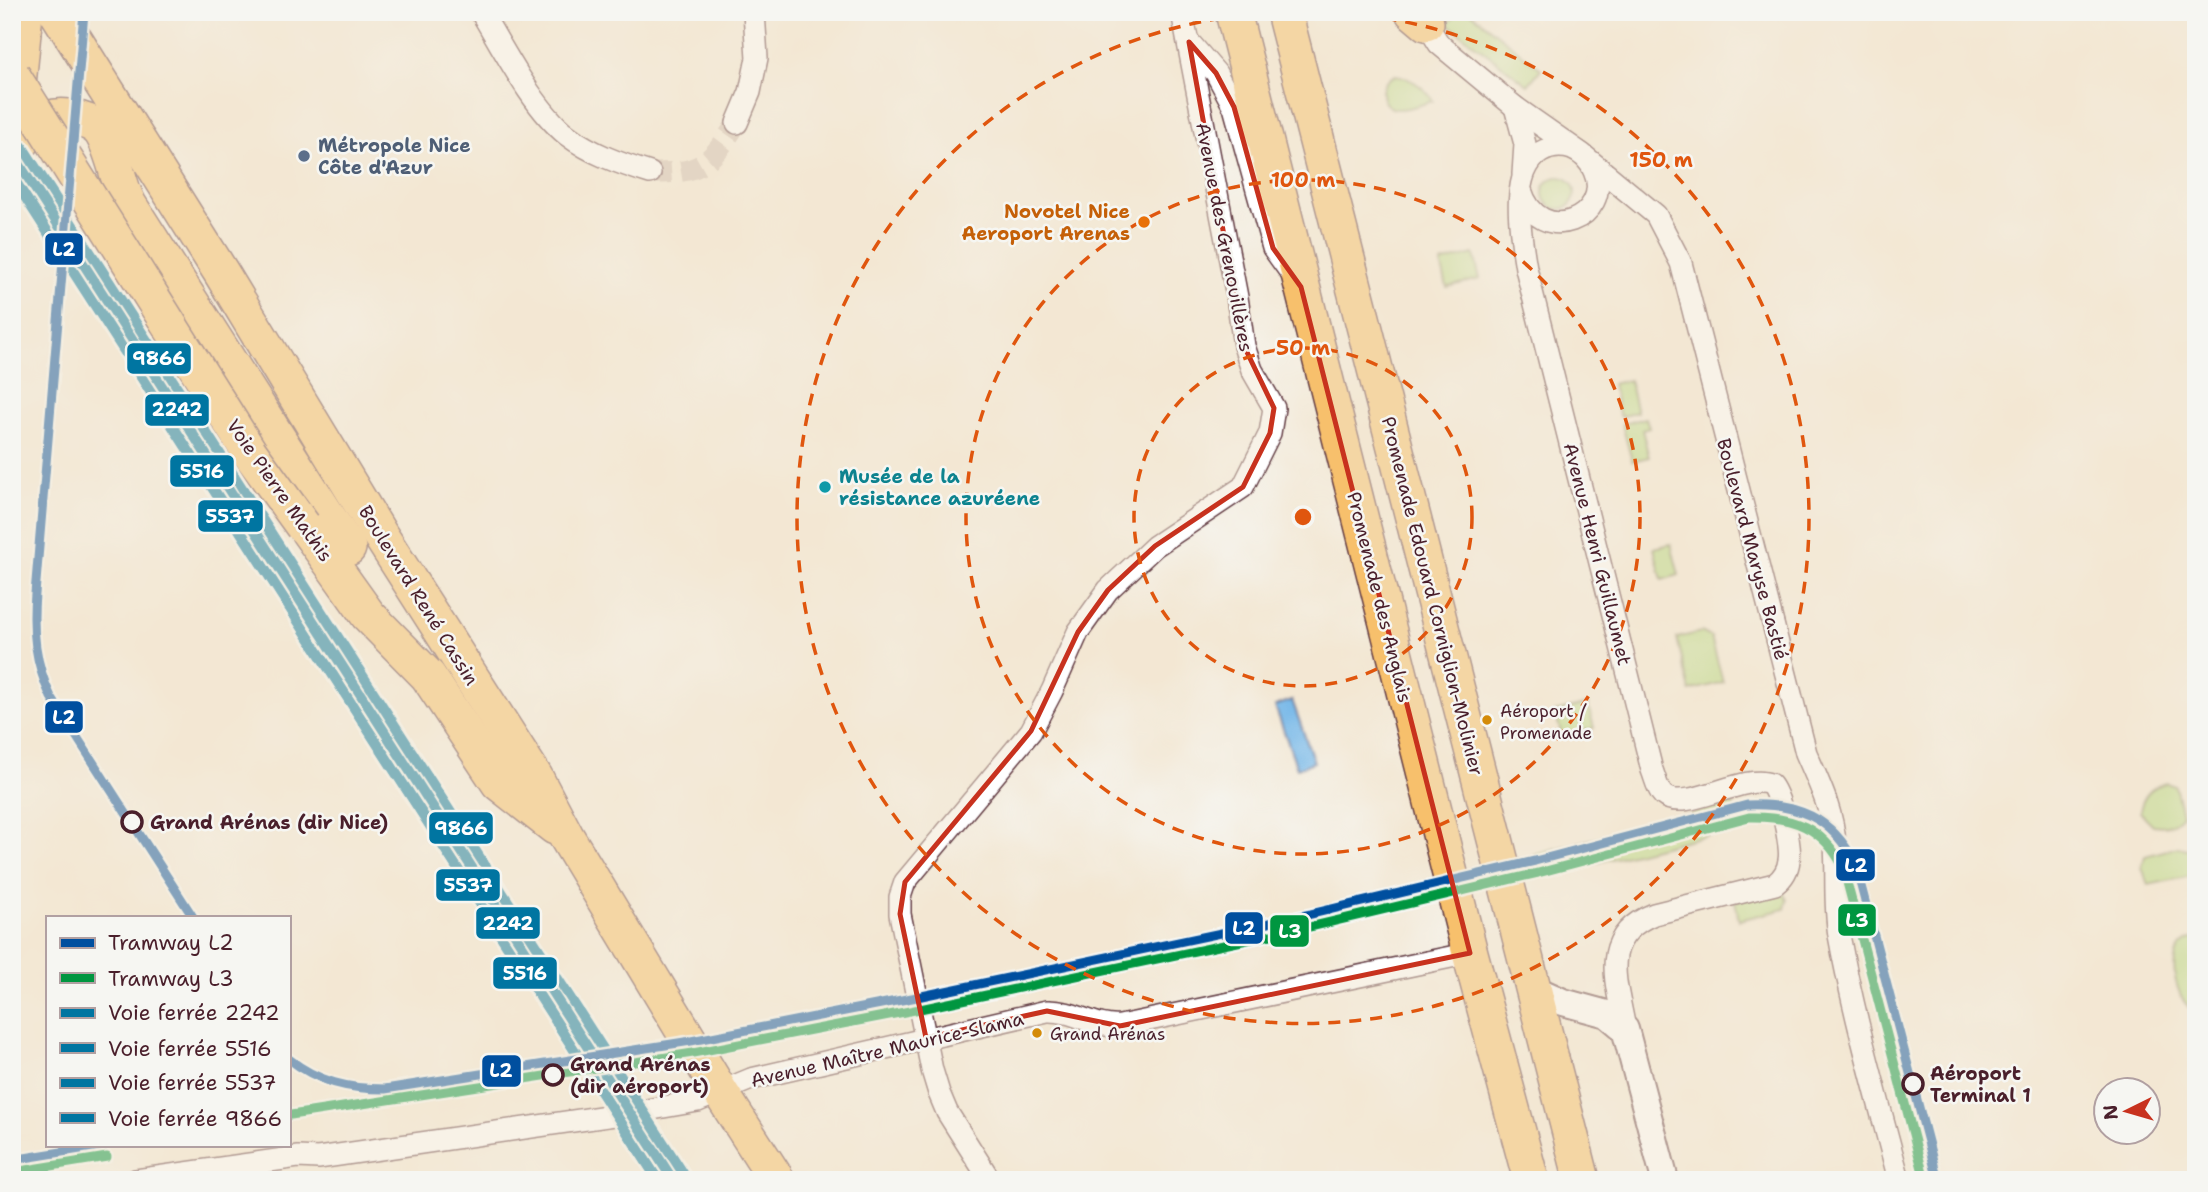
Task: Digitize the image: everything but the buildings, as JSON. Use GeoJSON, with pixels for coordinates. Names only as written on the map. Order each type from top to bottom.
{"type":"FeatureCollection","features":[{"type":"Feature","properties":{"kind":"main road"},"geometry":{"type":"LineString","coordinates":[[12,148],[25,12]]}},
{"type":"Feature","properties":{"kind":"main road","name":"Boulevard René Cassin"},"geometry":{"type":"LineString","coordinates":[[57,12],[188,218],[382,538],[535,777],[566,836],[721,1093],[777,1180]]}},
{"type":"Feature","properties":{"kind":"main road","name":"Promenade des Anglais"},"geometry":{"type":"LineString","coordinates":[[1233,12],[1433,803],[1458,956],[1531,1180]]}},
{"type":"Feature","properties":{"kind":"main road","name":"Promenade Edouard Corniglion-Molinier"},"geometry":{"type":"LineString","coordinates":[[1284,12],[1582,1180]]}},
{"type":"Feature","properties":{"kind":"main road","name":"Voie Pierre Mathis"},"geometry":{"type":"LineString","coordinates":[[12,75],[250,453],[303,526],[368,615],[428,676],[499,783],[566,836]]}},
{"type":"Feature","properties":{"kind":"main road","name":"Boulevard René Cassin"},"geometry":{"type":"LineString","coordinates":[[12,159],[23,136],[36,125],[57,117],[86,121],[97,127],[105,138],[121,189],[129,205],[348,548]]}},
{"type":"Feature","properties":{"kind":"main road"},"geometry":{"type":"LineString","coordinates":[[1433,803],[1462,862],[1488,946],[1510,972],[1532,988]]}},
{"type":"Feature","properties":{"kind":"street"},"geometry":{"type":"LineString","coordinates":[[481,12],[535,99],[566,135],[619,164],[650,173]]}},
{"type":"Feature","properties":{"kind":"street"},"geometry":{"type":"LineString","coordinates":[[737,123],[750,92],[757,58],[754,12]]}},
{"type":"Feature","properties":{"kind":"street","name":"Avenue des Grenouillères"},"geometry":{"type":"LineString","coordinates":[[926,1038],[900,914],[900,897],[905,882],[1031,731],[1078,632],[1108,590],[1155,547],[1243,487],[1270,433],[1274,408],[1247,360],[1182,12]]}},
{"type":"Feature","properties":{"kind":"street","name":"Boulevard Maryse Bastié"},"geometry":{"type":"LineString","coordinates":[[1420,17],[1439,44],[1515,107],[1581,154],[1656,215],[1681,262],[1805,753],[1825,794],[1836,855],[1834,893],[1840,937],[1899,1180]]}},
{"type":"Feature","properties":{"kind":"street","name":"Avenue des Grenouillères"},"geometry":{"type":"LineString","coordinates":[[1189,42],[1216,74],[1234,107],[1273,248],[1301,287]]}},
{"type":"Feature","properties":{"kind":"street"},"geometry":{"type":"LineString","coordinates":[[1515,107],[1525,144],[1522,183],[1525,202],[1532,212],[1554,223],[1578,218],[1588,210],[1595,199],[1597,187],[1591,163],[1581,154],[1558,147],[1546,149],[1535,156],[1527,165],[1522,183]]}},
{"type":"Feature","properties":{"kind":"street","name":"Avenue Henri Guillaumet"},"geometry":{"type":"LineString","coordinates":[[1522,183],[1520,230],[1526,268],[1652,770],[1664,795],[1676,800],[1766,782],[1774,788],[1790,855],[1782,879],[1775,884],[1654,914],[1627,932],[1617,949],[1614,972],[1625,1030]]}},
{"type":"Feature","properties":{"kind":"street","name":"Avenue Maître Maurice-Slama"},"geometry":{"type":"LineString","coordinates":[[136,1180],[298,1157],[318,1158],[635,1112],[698,1101],[751,1079],[1047,1011],[1066,1011],[1103,1025],[1120,1026],[1458,956]]}},
{"type":"Feature","properties":{"kind":"street"},"geometry":{"type":"LineString","coordinates":[[1532,988],[1563,1002],[1607,1014],[1625,1030],[1665,1180]]}},
{"type":"Feature","properties":{"kind":"street"},"geometry":{"type":"LineString","coordinates":[[926,1038],[932,1070],[943,1102],[990,1180]]}},
{"type":"Feature","properties":{"kind":"highlighted area"},"geometry":{"type":"Polygon","coordinates":[[[1189,42],[1216,73],[1234,107],[1273,248],[1301,287],[1470,953],[1120,1026],[1047,1011],[926,1038],[900,914],[905,882],[1031,731],[1078,632],[1108,590],[1155,546],[1243,487],[1270,433],[1274,408],[1244,346],[1189,42]]]}},
{"type":"Feature","properties":{"kind":"green space"},"geometry":{"type":"Polygon","coordinates":[[[1458,12],[1470,12],[1541,69],[1528,85],[1448,24],[1458,12]]]}},
{"type":"Feature","properties":{"kind":"green space"},"geometry":{"type":"Polygon","coordinates":[[[1396,75],[1418,84],[1433,101],[1403,109],[1387,105],[1382,95],[1383,89],[1385,83],[1396,75]]]}},
{"type":"Feature","properties":{"kind":"green space"},"geometry":{"type":"Polygon","coordinates":[[[1559,177],[1570,182],[1575,193],[1570,204],[1559,209],[1548,204],[1543,193],[1548,182],[1559,177]]]}},
{"type":"Feature","properties":{"kind":"green space"},"geometry":{"type":"Polygon","coordinates":[[[1474,254],[1480,279],[1447,287],[1441,263],[1474,254]]]}},
{"type":"Feature","properties":{"kind":"green space"},"geometry":{"type":"Polygon","coordinates":[[[1629,380],[1637,412],[1620,417],[1612,384],[1629,380]]]}},
{"type":"Feature","properties":{"kind":"green space"},"geometry":{"type":"Polygon","coordinates":[[[1646,418],[1649,428],[1642,430],[1649,457],[1632,461],[1622,424],[1646,418]]]}},
{"type":"Feature","properties":{"kind":"green space"},"geometry":{"type":"Polygon","coordinates":[[[1671,544],[1679,575],[1662,580],[1654,548],[1671,544]]]}},
{"type":"Feature","properties":{"kind":"green space"},"geometry":{"type":"Polygon","coordinates":[[[1701,632],[1711,637],[1723,682],[1690,691],[1677,638],[1701,632]]]}},
{"type":"Feature","properties":{"kind":"green space"},"geometry":{"type":"Polygon","coordinates":[[[1588,704],[1594,728],[1562,736],[1555,712],[1588,704]]]}},
{"type":"Feature","properties":{"kind":"green space"},"geometry":{"type":"Polygon","coordinates":[[[2166,783],[2175,786],[2182,815],[2169,824],[2153,825],[2140,812],[2141,806],[2148,793],[2166,783]]]}},
{"type":"Feature","properties":{"kind":"green space"},"geometry":{"type":"Polygon","coordinates":[[[1733,803],[1739,827],[1540,877],[1534,854],[1733,803]]]}},
{"type":"Feature","properties":{"kind":"green space"},"geometry":{"type":"Polygon","coordinates":[[[2178,847],[2192,850],[2196,875],[2148,885],[2142,867],[2145,856],[2178,847]]]}},
{"type":"Feature","properties":{"kind":"green space"},"geometry":{"type":"Polygon","coordinates":[[[1782,890],[1787,899],[1785,909],[1739,920],[1735,901],[1782,890]]]}},
{"type":"Feature","properties":{"kind":"green space"},"geometry":{"type":"Polygon","coordinates":[[[2196,938],[2196,1013],[2188,1007],[2177,986],[2175,961],[2185,942],[2196,938]]]}},
{"type":"Feature","properties":{"kind":"water"},"geometry":{"type":"Polygon","coordinates":[[[1292,700],[1314,762],[1297,768],[1275,706],[1292,700]]]}},
{"type":"Feature","properties":{"kind":"tunnel"},"geometry":{"type":"LineString","coordinates":[[650,173],[681,171],[703,164],[719,148],[737,123]]}},
{"type":"Feature","properties":{"kind":"tram line","name":"L2"},"geometry":{"type":"LineString","coordinates":[[84,12],[35,594],[36,647],[41,672],[51,697],[192,916]]}},
{"type":"Feature","properties":{"kind":"tram line","name":"L2"},"geometry":{"type":"LineString","coordinates":[[290,1060],[334,1083],[358,1088],[385,1089],[691,1041],[917,997],[1311,914],[1535,861],[1747,805],[1765,805],[1797,810],[1824,824],[1846,847],[1855,863],[1938,1180]]}},
{"type":"Feature","properties":{"kind":"tram line","name":"L3"},"geometry":{"type":"LineString","coordinates":[[291,1115],[693,1053],[920,1009],[1314,926],[1538,873],[1749,817],[1765,817],[1792,822],[1816,833],[1835,853],[1843,867],[1925,1180]]}},
{"type":"Feature","properties":{"kind":"tram line","name":"L2"},"geometry":{"type":"LineString","coordinates":[[12,1160],[99,1146]]}},
{"type":"Feature","properties":{"kind":"tram line","name":"L3"},"geometry":{"type":"LineString","coordinates":[[14,1172],[107,1157]]}},
{"type":"Feature","properties":{"kind":"rail line","name":"9866"},"geometry":{"type":"LineString","coordinates":[[22,146],[683,1173]]}},
{"type":"Feature","properties":{"kind":"rail line","name":"2242"},"geometry":{"type":"LineString","coordinates":[[12,153],[673,1180]]}},
{"type":"Feature","properties":{"kind":"rail line","name":"5516"},"geometry":{"type":"LineString","coordinates":[[12,176],[658,1180]]}},
{"type":"Feature","properties":{"kind":"rail line","name":"5537"},"geometry":{"type":"LineString","coordinates":[[12,177],[658,1180]]}},
{"type":"Feature","properties":{"kind":"place","name":"Métropole Nice Côte d'Azur"},"geometry":{"type":"Point","coordinates":[304,156]}},
{"type":"Feature","properties":{"kind":"place","name":"Novotel Nice Aeroport Arenas"},"geometry":{"type":"Point","coordinates":[1144,222]}},
{"type":"Feature","properties":{"kind":"place","name":"Musée de la résistance azuréene"},"geometry":{"type":"Point","coordinates":[825,487]}},
{"type":"Feature","properties":{"kind":"place","name":"Aéroport / Promenade"},"geometry":{"type":"Point","coordinates":[1487,720]}},
{"type":"Feature","properties":{"kind":"place","name":"Grand Arénas (dir Nice)"},"geometry":{"type":"Point","coordinates":[132,822]}},
{"type":"Feature","properties":{"kind":"place","name":"Grand Arénas"},"geometry":{"type":"Point","coordinates":[1037,1033]}},
{"type":"Feature","properties":{"kind":"place","name":"Grand Arénas (dir aéroport)"},"geometry":{"type":"Point","coordinates":[553,1075]}},
{"type":"Feature","properties":{"kind":"place","name":"Aéroport Terminal 1"},"geometry":{"type":"Point","coordinates":[1913,1084]}}]}
